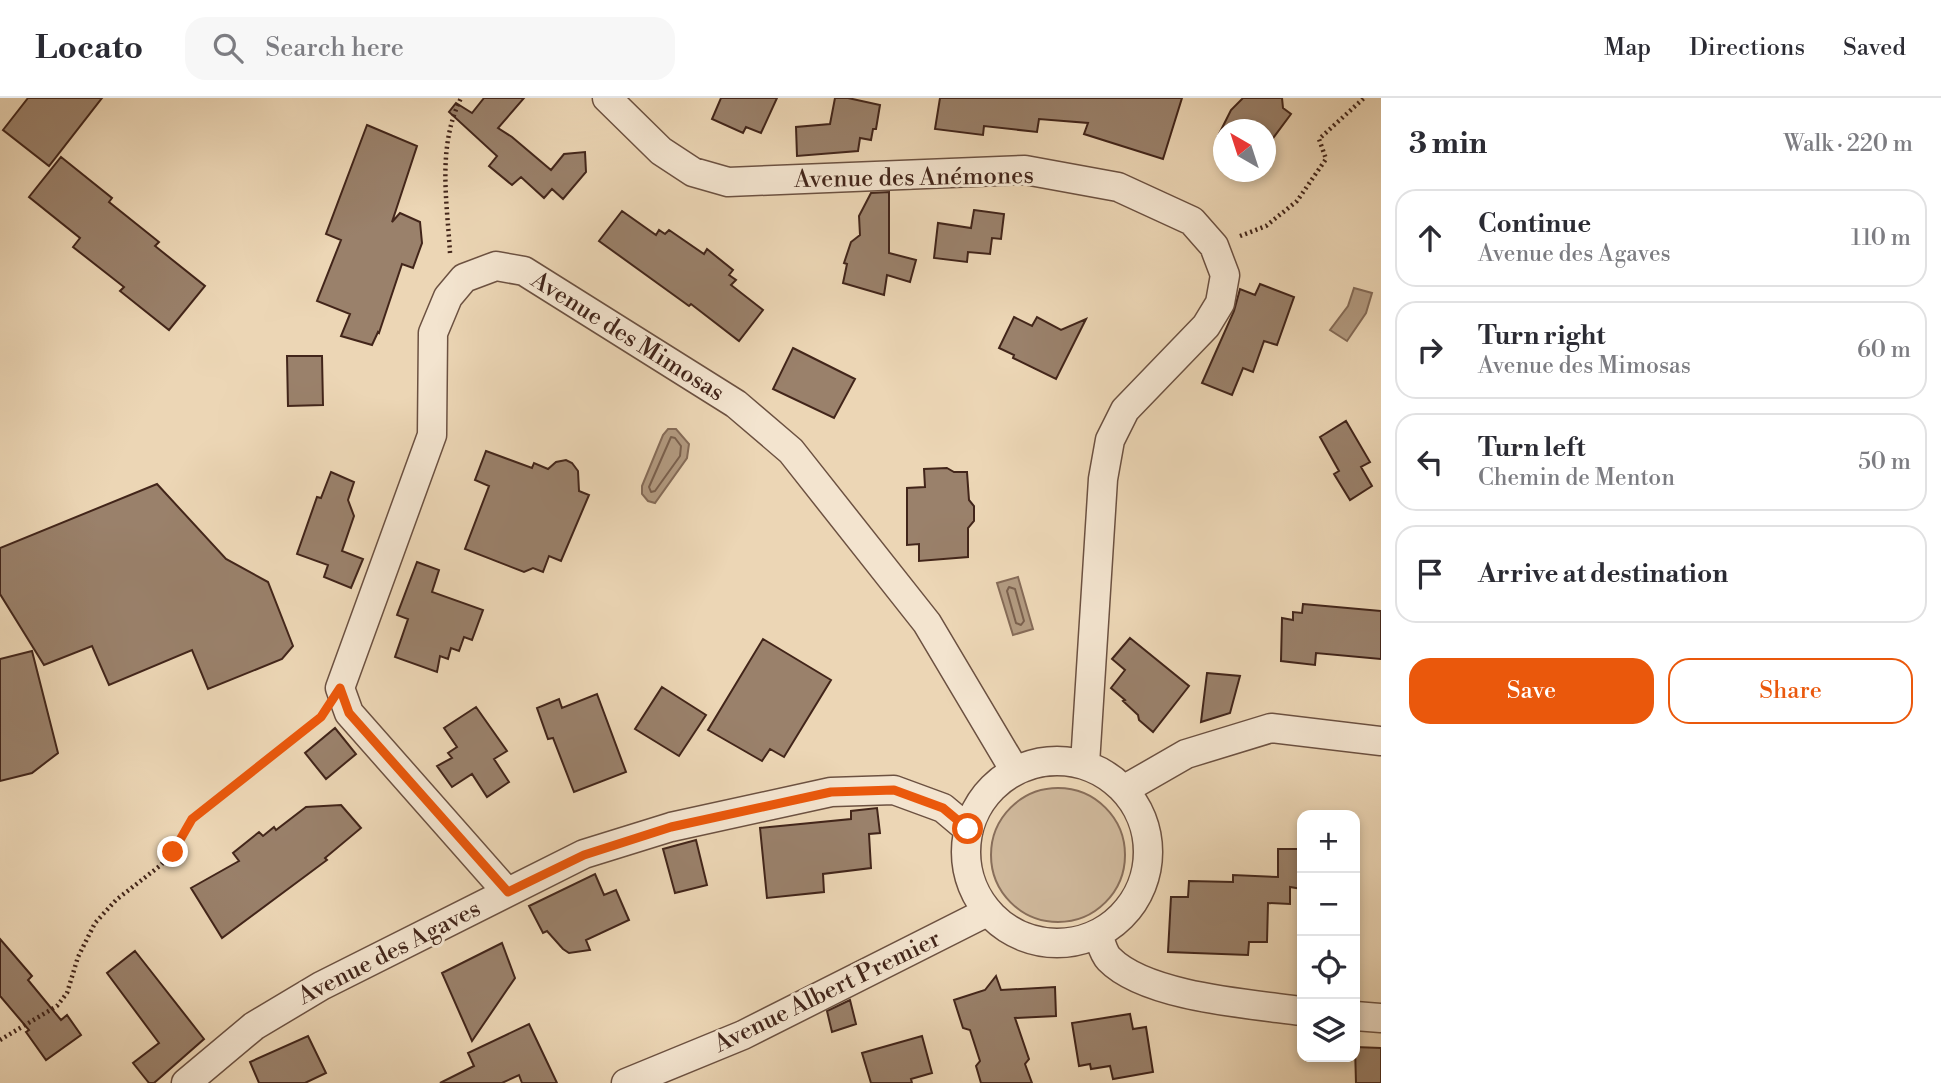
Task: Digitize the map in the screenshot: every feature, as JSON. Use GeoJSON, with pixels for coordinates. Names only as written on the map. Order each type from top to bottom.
{"type":"FeatureCollection","features":[{"type":"Feature","properties":{"kind":"street","name":"Avenue des Anémones"},"geometry":{"type":"LineString","coordinates":[[607,98],[661,151],[693,172],[728,182],[1024,170],[1118,187],[1192,221],[1214,246],[1225,275],[1220,303],[1206,326],[1125,410],[1110,440],[1103,479],[1085,764]]}},
{"type":"Feature","properties":{"kind":"street","name":"Avenue des Mimosas"},"geometry":{"type":"LineString","coordinates":[[464,278],[496,266],[524,271],[736,404],[791,451],[927,623],[1015,771]]}},
{"type":"Feature","properties":{"kind":"street"},"geometry":{"type":"LineString","coordinates":[[464,278],[448,297],[433,333],[432,435],[340,688],[349,713],[508,892]]}},
{"type":"Feature","properties":{"kind":"street"},"geometry":{"type":"LineString","coordinates":[[1125,789],[1186,754],[1271,728],[1381,741]]}},
{"type":"Feature","properties":{"kind":"street"},"geometry":{"type":"LineString","coordinates":[[1062,760],[1085,764],[1107,774],[1125,789],[1141,813],[1148,840],[1148,868],[1138,895],[1121,918],[1098,934],[1069,943],[1039,942],[1011,931],[987,912],[972,887],[965,858],[968,829],[978,806],[994,786],[1015,771],[1037,762],[1062,760]]}},
{"type":"Feature","properties":{"kind":"street","name":"Avenue des Agaves"},"geometry":{"type":"LineString","coordinates":[[186,1083],[254,1026],[298,999],[584,855],[671,827],[831,792],[894,790],[943,808],[968,829]]}},
{"type":"Feature","properties":{"kind":"street","name":"Avenue Albert Premier"},"geometry":{"type":"LineString","coordinates":[[626,1083],[743,1035],[987,912]]}},
{"type":"Feature","properties":{"kind":"street"},"geometry":{"type":"LineString","coordinates":[[1098,934],[1106,957],[1128,975],[1191,995],[1297,1010]]}},
{"type":"Feature","properties":{"kind":"street"},"geometry":{"type":"LineString","coordinates":[[1360,1016],[1381,1018]]}},
{"type":"Feature","properties":{"kind":"path"},"geometry":{"type":"LineString","coordinates":[[461,98],[452,117],[444,156],[450,258],[464,278]]}},
{"type":"Feature","properties":{"kind":"path"},"geometry":{"type":"LineString","coordinates":[[1214,246],[1266,226],[1297,201],[1326,159],[1319,139],[1364,98]]}},
{"type":"Feature","properties":{"kind":"path"},"geometry":{"type":"LineString","coordinates":[[0,1040],[57,1006],[67,993],[78,957],[95,923],[102,915],[116,900],[161,865],[173,852],[192,819],[321,717],[340,688]]}},
{"type":"Feature","properties":{"kind":"shaded area"},"geometry":{"type":"Polygon","coordinates":[[[1058,788],[1084,793],[1105,808],[1120,829],[1125,855],[1120,881],[1105,902],[1084,917],[1058,922],[1032,917],[1011,902],[996,881],[991,855],[996,829],[1011,808],[1032,793],[1058,788]]]}},
{"type":"Feature","properties":{"kind":"water"},"geometry":{"type":"Polygon","coordinates":[[[1354,288],[1372,293],[1366,313],[1347,341],[1330,330],[1348,306],[1354,288]]]}},
{"type":"Feature","properties":{"kind":"water"},"geometry":{"type":"Polygon","coordinates":[[[668,429],[676,429],[689,444],[687,458],[655,503],[648,501],[642,494],[642,486],[668,429]]]}},
{"type":"Feature","properties":{"kind":"water"},"geometry":{"type":"Polygon","coordinates":[[[1018,577],[1033,629],[1013,635],[997,583],[1018,577]]]}},
{"type":"Feature","properties":{"kind":"building"},"geometry":{"type":"Polygon","coordinates":[[[28,98],[102,98],[49,166],[3,130],[28,98]]]}},
{"type":"Feature","properties":{"kind":"building"},"geometry":{"type":"Polygon","coordinates":[[[484,98],[524,98],[498,128],[551,170],[564,154],[585,152],[586,172],[563,199],[552,189],[544,198],[521,177],[512,185],[489,166],[497,156],[449,112],[456,103],[472,113],[484,98]]]}},
{"type":"Feature","properties":{"kind":"building"},"geometry":{"type":"Polygon","coordinates":[[[721,98],[777,98],[761,133],[746,127],[743,133],[712,119],[721,98]]]}},
{"type":"Feature","properties":{"kind":"building"},"geometry":{"type":"Polygon","coordinates":[[[835,98],[880,105],[876,129],[873,129],[871,140],[860,138],[858,151],[797,156],[796,127],[830,124],[835,98]]]}},
{"type":"Feature","properties":{"kind":"building"},"geometry":{"type":"Polygon","coordinates":[[[940,98],[1182,98],[1163,159],[1084,134],[1088,123],[1039,119],[1037,132],[984,126],[983,135],[935,129],[940,98]]]}},
{"type":"Feature","properties":{"kind":"building"},"geometry":{"type":"Polygon","coordinates":[[[1243,98],[1282,98],[1283,108],[1291,114],[1276,134],[1276,119],[1226,119],[1243,98]]]}},
{"type":"Feature","properties":{"kind":"building"},"geometry":{"type":"Polygon","coordinates":[[[367,125],[417,146],[392,222],[400,213],[420,222],[422,243],[413,268],[402,264],[379,333],[372,345],[341,336],[350,314],[317,301],[341,240],[326,234],[367,125]]]}},
{"type":"Feature","properties":{"kind":"building"},"geometry":{"type":"Polygon","coordinates":[[[61,157],[112,198],[109,202],[159,242],[155,246],[205,286],[169,330],[120,291],[124,287],[73,247],[80,238],[29,197],[61,157]]]}},
{"type":"Feature","properties":{"kind":"building"},"geometry":{"type":"Polygon","coordinates":[[[889,192],[889,253],[916,260],[910,282],[887,275],[884,295],[843,283],[847,264],[844,263],[851,242],[860,235],[859,216],[871,193],[889,192]]]}},
{"type":"Feature","properties":{"kind":"building"},"geometry":{"type":"Polygon","coordinates":[[[974,210],[1004,214],[1001,239],[992,238],[990,254],[968,252],[967,262],[934,258],[938,223],[971,228],[974,210]]]}},
{"type":"Feature","properties":{"kind":"building"},"geometry":{"type":"Polygon","coordinates":[[[622,211],[656,235],[659,230],[665,234],[669,230],[704,254],[707,249],[733,270],[729,275],[736,280],[731,285],[763,310],[739,341],[691,304],[689,306],[599,241],[622,211]]]}},
{"type":"Feature","properties":{"kind":"building"},"geometry":{"type":"Polygon","coordinates":[[[1260,284],[1294,297],[1277,345],[1264,341],[1253,372],[1243,368],[1232,395],[1202,383],[1234,311],[1240,289],[1255,295],[1260,284]]]}},
{"type":"Feature","properties":{"kind":"building"},"geometry":{"type":"Polygon","coordinates":[[[1014,317],[1032,326],[1037,317],[1061,330],[1086,319],[1056,379],[999,348],[1014,317]]]}},
{"type":"Feature","properties":{"kind":"building"},"geometry":{"type":"Polygon","coordinates":[[[793,348],[855,379],[834,418],[773,389],[793,348]]]}},
{"type":"Feature","properties":{"kind":"building"},"geometry":{"type":"Polygon","coordinates":[[[287,356],[322,356],[323,405],[288,406],[287,356]]]}},
{"type":"Feature","properties":{"kind":"building"},"geometry":{"type":"Polygon","coordinates":[[[1346,421],[1370,462],[1361,467],[1372,486],[1350,500],[1334,474],[1339,471],[1320,437],[1346,421]]]}},
{"type":"Feature","properties":{"kind":"building"},"geometry":{"type":"Polygon","coordinates":[[[486,451],[532,468],[534,463],[548,469],[556,462],[566,460],[578,471],[579,491],[589,495],[561,561],[549,556],[543,572],[533,568],[524,572],[465,549],[489,486],[475,480],[486,451]]]}},
{"type":"Feature","properties":{"kind":"building"},"geometry":{"type":"Polygon","coordinates":[[[947,468],[954,472],[967,472],[969,500],[974,506],[974,521],[968,528],[968,557],[919,561],[919,544],[907,545],[907,488],[925,487],[924,469],[947,468]]]}},
{"type":"Feature","properties":{"kind":"building"},"geometry":{"type":"Polygon","coordinates":[[[331,472],[354,482],[348,500],[354,516],[342,551],[363,559],[351,588],[324,577],[328,565],[297,554],[317,497],[321,498],[331,472]]]}},
{"type":"Feature","properties":{"kind":"building"},"geometry":{"type":"Polygon","coordinates":[[[157,484],[226,559],[268,582],[293,646],[282,659],[208,689],[192,650],[109,685],[92,646],[44,665],[0,594],[0,548],[157,484]]]}},
{"type":"Feature","properties":{"kind":"building"},"geometry":{"type":"Polygon","coordinates":[[[417,562],[439,570],[432,592],[483,610],[472,640],[464,637],[459,651],[451,648],[448,659],[440,656],[437,672],[395,657],[408,619],[397,615],[417,562]]]}},
{"type":"Feature","properties":{"kind":"building"},"geometry":{"type":"Polygon","coordinates":[[[1303,604],[1381,611],[1381,659],[1316,653],[1315,665],[1281,661],[1282,618],[1293,620],[1293,612],[1302,613],[1303,604]]]}},
{"type":"Feature","properties":{"kind":"building"},"geometry":{"type":"Polygon","coordinates":[[[1130,638],[1189,686],[1153,732],[1111,688],[1125,670],[1112,659],[1130,638]]]}},
{"type":"Feature","properties":{"kind":"building"},"geometry":{"type":"Polygon","coordinates":[[[763,639],[831,680],[784,757],[770,749],[762,761],[708,730],[763,639]]]}},
{"type":"Feature","properties":{"kind":"building"},"geometry":{"type":"Polygon","coordinates":[[[32,651],[58,753],[32,773],[0,781],[0,659],[32,651]]]}},
{"type":"Feature","properties":{"kind":"building"},"geometry":{"type":"Polygon","coordinates":[[[1207,673],[1240,676],[1230,713],[1201,722],[1207,673]]]}},
{"type":"Feature","properties":{"kind":"building"},"geometry":{"type":"Polygon","coordinates":[[[662,687],[706,715],[679,756],[635,729],[662,687]]]}},
{"type":"Feature","properties":{"kind":"building"},"geometry":{"type":"Polygon","coordinates":[[[597,694],[626,772],[574,792],[553,738],[548,739],[537,708],[559,699],[562,708],[597,694]]]}},
{"type":"Feature","properties":{"kind":"building"},"geometry":{"type":"Polygon","coordinates":[[[476,707],[507,751],[494,759],[509,782],[487,797],[472,774],[452,787],[437,766],[452,758],[448,753],[457,747],[444,728],[476,707]]]}},
{"type":"Feature","properties":{"kind":"building"},"geometry":{"type":"Polygon","coordinates":[[[335,728],[356,754],[326,779],[305,753],[335,728]]]}},
{"type":"Feature","properties":{"kind":"building"},"geometry":{"type":"Polygon","coordinates":[[[341,805],[361,828],[325,858],[327,860],[222,938],[191,888],[239,861],[233,853],[259,832],[263,836],[274,827],[276,830],[306,807],[341,805]]]}},
{"type":"Feature","properties":{"kind":"building"},"geometry":{"type":"Polygon","coordinates":[[[877,808],[880,833],[869,834],[871,868],[823,874],[824,892],[767,898],[760,828],[851,819],[851,811],[877,808]]]}},
{"type":"Feature","properties":{"kind":"building"},"geometry":{"type":"Polygon","coordinates":[[[696,840],[707,885],[675,893],[663,849],[696,840]]]}},
{"type":"Feature","properties":{"kind":"building"},"geometry":{"type":"Polygon","coordinates":[[[1278,849],[1297,849],[1297,888],[1290,887],[1290,904],[1268,903],[1267,942],[1249,942],[1248,955],[1168,952],[1171,897],[1188,897],[1189,881],[1233,882],[1233,875],[1278,877],[1278,849]]]}},
{"type":"Feature","properties":{"kind":"building"},"geometry":{"type":"Polygon","coordinates":[[[595,874],[604,895],[616,890],[629,920],[586,940],[590,950],[569,953],[547,931],[543,933],[529,906],[595,874]]]}},
{"type":"Feature","properties":{"kind":"building"},"geometry":{"type":"Polygon","coordinates":[[[0,939],[32,976],[28,980],[61,1020],[67,1015],[81,1035],[46,1060],[26,1032],[29,1030],[0,996],[0,939]]]}},
{"type":"Feature","properties":{"kind":"building"},"geometry":{"type":"Polygon","coordinates":[[[502,943],[515,978],[472,1041],[442,973],[502,943]]]}},
{"type":"Feature","properties":{"kind":"building"},"geometry":{"type":"Polygon","coordinates":[[[135,951],[204,1039],[154,1083],[149,1083],[133,1063],[159,1043],[107,973],[135,951]]]}},
{"type":"Feature","properties":{"kind":"building"},"geometry":{"type":"Polygon","coordinates":[[[996,976],[1001,990],[1055,987],[1056,1016],[1015,1018],[1029,1059],[1025,1064],[1032,1083],[981,1083],[976,1066],[980,1061],[970,1030],[963,1028],[954,1000],[985,990],[996,976]]]}},
{"type":"Feature","properties":{"kind":"building"},"geometry":{"type":"Polygon","coordinates":[[[850,1000],[856,1024],[832,1032],[827,1011],[850,1000]]]}},
{"type":"Feature","properties":{"kind":"building"},"geometry":{"type":"Polygon","coordinates":[[[1130,1014],[1133,1029],[1146,1027],[1153,1072],[1113,1079],[1110,1066],[1091,1069],[1090,1064],[1079,1066],[1072,1023],[1130,1014]]]}},
{"type":"Feature","properties":{"kind":"building"},"geometry":{"type":"Polygon","coordinates":[[[529,1024],[557,1083],[522,1083],[519,1075],[502,1083],[440,1083],[474,1066],[468,1053],[529,1024]]]}},
{"type":"Feature","properties":{"kind":"building"},"geometry":{"type":"Polygon","coordinates":[[[308,1036],[326,1073],[305,1083],[259,1083],[250,1062],[308,1036]]]}},
{"type":"Feature","properties":{"kind":"building"},"geometry":{"type":"Polygon","coordinates":[[[922,1036],[932,1073],[911,1079],[912,1083],[871,1083],[862,1053],[922,1036]]]}},
{"type":"Feature","properties":{"kind":"building"},"geometry":{"type":"Polygon","coordinates":[[[1360,1047],[1381,1048],[1381,1083],[1356,1083],[1355,1062],[1360,1062],[1360,1047]]]}},
{"type":"Feature","properties":{"kind":"route"},"geometry":{"type":"LineString","coordinates":[[173,852],[192,819],[321,717],[340,688],[349,713],[508,892],[584,855],[671,827],[831,792],[894,790],[943,808],[968,829]]}}]}
